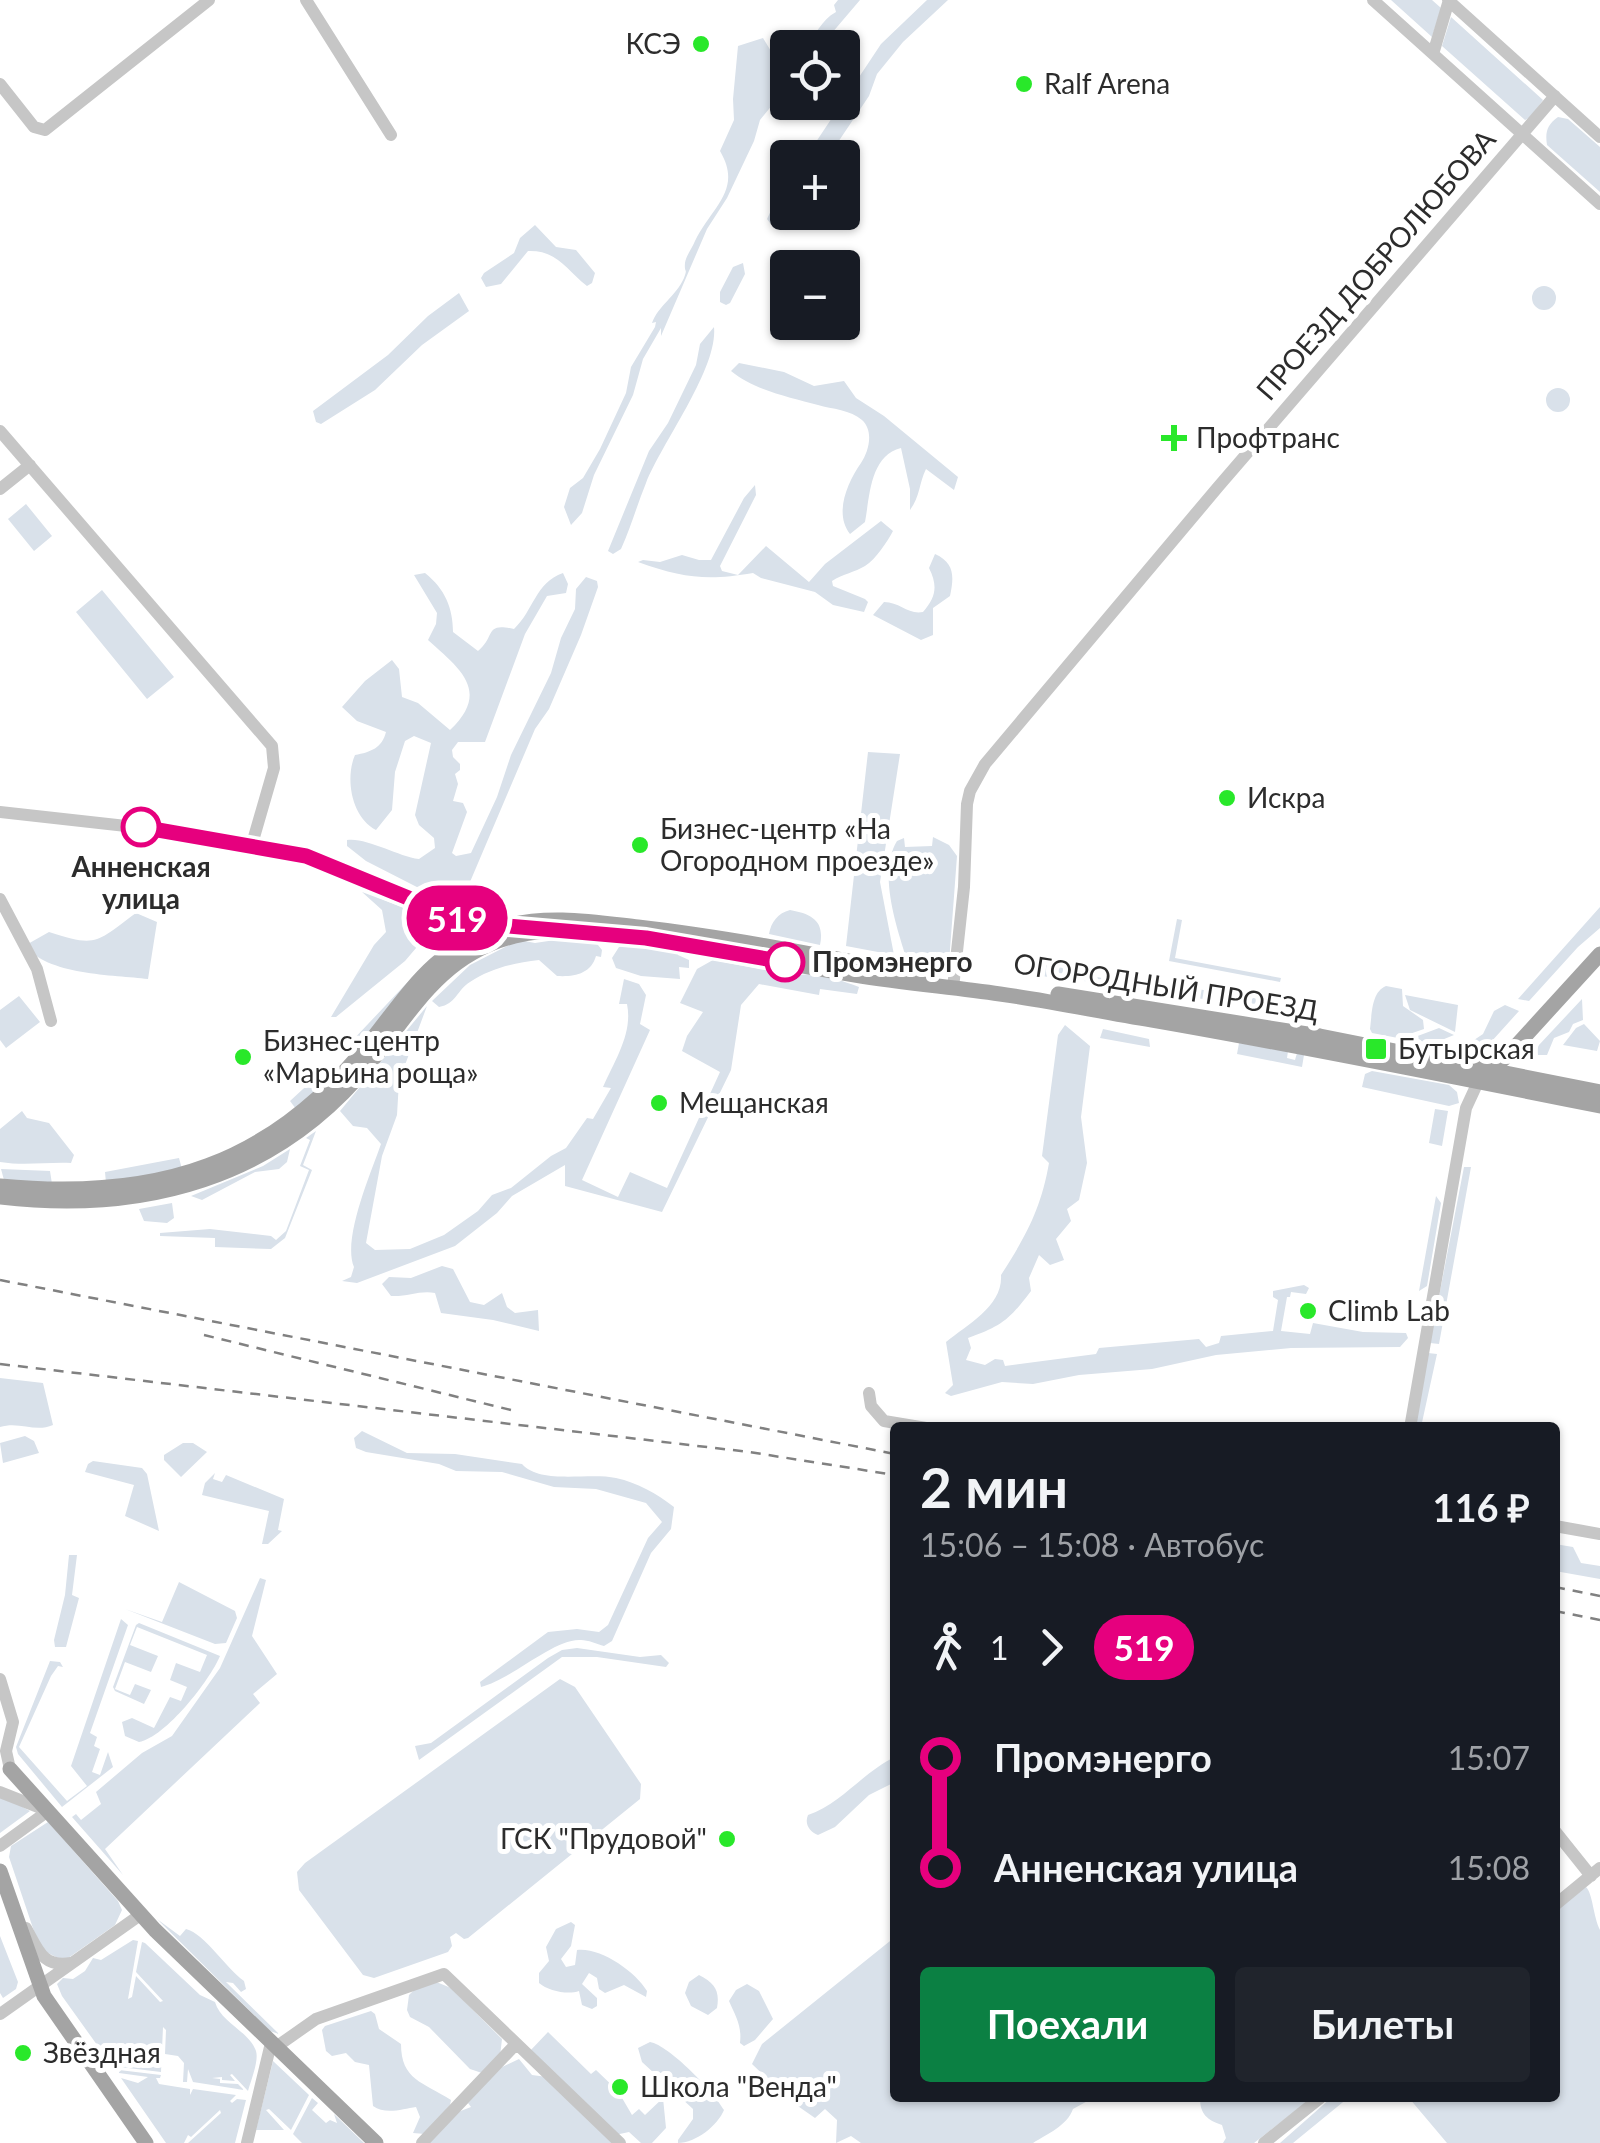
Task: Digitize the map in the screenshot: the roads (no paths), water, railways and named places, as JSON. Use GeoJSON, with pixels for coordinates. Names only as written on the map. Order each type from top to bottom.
{"type":"FeatureCollection","features":[{"type":"Feature","properties":{"kind":"main road","name":"ОГОРОДНЫЙ ПРОЕЗД"},"geometry":{"type":"LineString","coordinates":[[363,1060],[466,948],[504,927],[565,920],[647,928],[1264,1040],[1600,1106]]}},
{"type":"Feature","properties":{"kind":"main road","name":"ОГОРОДНЫЙ ПРОЕЗД"},"geometry":{"type":"LineString","coordinates":[[466,948],[542,931],[646,938],[859,976],[1094,999],[1302,1033],[1600,1092]]}},
{"type":"Feature","properties":{"kind":"main road"},"geometry":{"type":"LineString","coordinates":[[1478,1082],[1600,954]]}},
{"type":"Feature","properties":{"kind":"main road"},"geometry":{"type":"LineString","coordinates":[[0,1186],[92,1191],[148,1184],[190,1173],[230,1157],[283,1127],[363,1060]]}},
{"type":"Feature","properties":{"kind":"main road"},"geometry":{"type":"LineString","coordinates":[[0,1198],[106,1201],[176,1190],[208,1179],[258,1156],[307,1125],[363,1060]]}},
{"type":"Feature","properties":{"kind":"main road"},"geometry":{"type":"LineString","coordinates":[[10,1770],[140,1915],[376,2143]]}},
{"type":"Feature","properties":{"kind":"main road"},"geometry":{"type":"LineString","coordinates":[[0,1871],[40,1987],[146,2143]]}},
{"type":"Feature","properties":{"kind":"street"},"geometry":{"type":"LineString","coordinates":[[0,84],[39,131],[45,130],[209,0]]}},
{"type":"Feature","properties":{"kind":"street"},"geometry":{"type":"LineString","coordinates":[[306,0],[392,135]]}},
{"type":"Feature","properties":{"kind":"street"},"geometry":{"type":"LineString","coordinates":[[1373,0],[1600,204]]}},
{"type":"Feature","properties":{"kind":"street"},"geometry":{"type":"LineString","coordinates":[[1433,54],[1448,0],[1600,137]]}},
{"type":"Feature","properties":{"kind":"street","name":"ПРОЕЗД ДОБРОЛЮБОВА"},"geometry":{"type":"LineString","coordinates":[[954,984],[967,804],[985,764],[1555,96]]}},
{"type":"Feature","properties":{"kind":"street"},"geometry":{"type":"LineString","coordinates":[[0,431],[272,746],[274,768],[252,844]]}},
{"type":"Feature","properties":{"kind":"street"},"geometry":{"type":"LineString","coordinates":[[0,489],[30,464]]}},
{"type":"Feature","properties":{"kind":"street"},"geometry":{"type":"LineString","coordinates":[[0,812],[64,816],[252,844],[339,867],[459,918],[542,931]]}},
{"type":"Feature","properties":{"kind":"street"},"geometry":{"type":"LineString","coordinates":[[0,899],[37,970],[51,1021]]}},
{"type":"Feature","properties":{"kind":"street"},"geometry":{"type":"LineString","coordinates":[[459,918],[466,948]]}},
{"type":"Feature","properties":{"kind":"street"},"geometry":{"type":"LineString","coordinates":[[1411,1422],[1466,1108],[1478,1082]]}},
{"type":"Feature","properties":{"kind":"street"},"geometry":{"type":"LineString","coordinates":[[868,1393],[871,1406],[884,1421],[890,1422]]}},
{"type":"Feature","properties":{"kind":"street"},"geometry":{"type":"LineString","coordinates":[[1560,1527],[1600,1534]]}},
{"type":"Feature","properties":{"kind":"street"},"geometry":{"type":"LineString","coordinates":[[0,1679],[10,1770]]}},
{"type":"Feature","properties":{"kind":"street"},"geometry":{"type":"LineString","coordinates":[[0,1792],[48,1811]]}},
{"type":"Feature","properties":{"kind":"street"},"geometry":{"type":"LineString","coordinates":[[0,1846],[48,1811]]}},
{"type":"Feature","properties":{"kind":"street"},"geometry":{"type":"LineString","coordinates":[[1560,1837],[1595,1872],[1560,1901]]}},
{"type":"Feature","properties":{"kind":"street"},"geometry":{"type":"LineString","coordinates":[[12,1906],[41,1956],[52,1964],[74,1962]]}},
{"type":"Feature","properties":{"kind":"street"},"geometry":{"type":"LineString","coordinates":[[0,2014],[140,1915]]}},
{"type":"Feature","properties":{"kind":"street"},"geometry":{"type":"LineString","coordinates":[[246,2143],[273,2045],[316,2019],[444,1974],[620,2143]]}},
{"type":"Feature","properties":{"kind":"street"},"geometry":{"type":"LineString","coordinates":[[422,2143],[516,2044]]}},
{"type":"Feature","properties":{"kind":"street"},"geometry":{"type":"LineString","coordinates":[[1264,2143],[1315,2102]]}},
{"type":"Feature","properties":{"kind":"railway"},"geometry":{"type":"LineString","coordinates":[[0,1280],[890,1453]]}},
{"type":"Feature","properties":{"kind":"railway"},"geometry":{"type":"LineString","coordinates":[[204,1335],[515,1411]]}},
{"type":"Feature","properties":{"kind":"railway"},"geometry":{"type":"LineString","coordinates":[[0,1364],[749,1452],[890,1474]]}},
{"type":"Feature","properties":{"kind":"railway"},"geometry":{"type":"LineString","coordinates":[[1560,1588],[1600,1596]]}},
{"type":"Feature","properties":{"kind":"railway"},"geometry":{"type":"LineString","coordinates":[[1560,1612],[1600,1620]]}},
{"type":"Feature","properties":{"kind":"place","name":"КСЭ"},"geometry":{"type":"Point","coordinates":[701,44]}},
{"type":"Feature","properties":{"kind":"place","name":"Ralf Arena"},"geometry":{"type":"Point","coordinates":[1024,84]}},
{"type":"Feature","properties":{"kind":"place","name":"Профтранс"},"geometry":{"type":"Point","coordinates":[1174,438]}},
{"type":"Feature","properties":{"kind":"place","name":"Искра"},"geometry":{"type":"Point","coordinates":[1227,798]}},
{"type":"Feature","properties":{"kind":"place","name":"Анненская улица"},"geometry":{"type":"Point","coordinates":[141,827]}},
{"type":"Feature","properties":{"kind":"place","name":"Бизнес-центр «На Огородном проезде»"},"geometry":{"type":"Point","coordinates":[640,845]}},
{"type":"Feature","properties":{"kind":"place","name":"Промэнерго"},"geometry":{"type":"Point","coordinates":[785,962]}},
{"type":"Feature","properties":{"kind":"place","name":"Бутырская"},"geometry":{"type":"Point","coordinates":[1376,1049]}},
{"type":"Feature","properties":{"kind":"place","name":"Бизнес-центр «Марьина роща»"},"geometry":{"type":"Point","coordinates":[243,1057]}},
{"type":"Feature","properties":{"kind":"place","name":"Мещанская"},"geometry":{"type":"Point","coordinates":[659,1103]}},
{"type":"Feature","properties":{"kind":"place","name":"Climb Lab"},"geometry":{"type":"Point","coordinates":[1308,1311]}},
{"type":"Feature","properties":{"kind":"place","name":"ГСК \"Прудовой\""},"geometry":{"type":"Point","coordinates":[727,1839]}},
{"type":"Feature","properties":{"kind":"place","name":"Звёздная"},"geometry":{"type":"Point","coordinates":[23,2053]}},
{"type":"Feature","properties":{"kind":"place","name":"Школа \"Венда\""},"geometry":{"type":"Point","coordinates":[620,2087]}}]}
